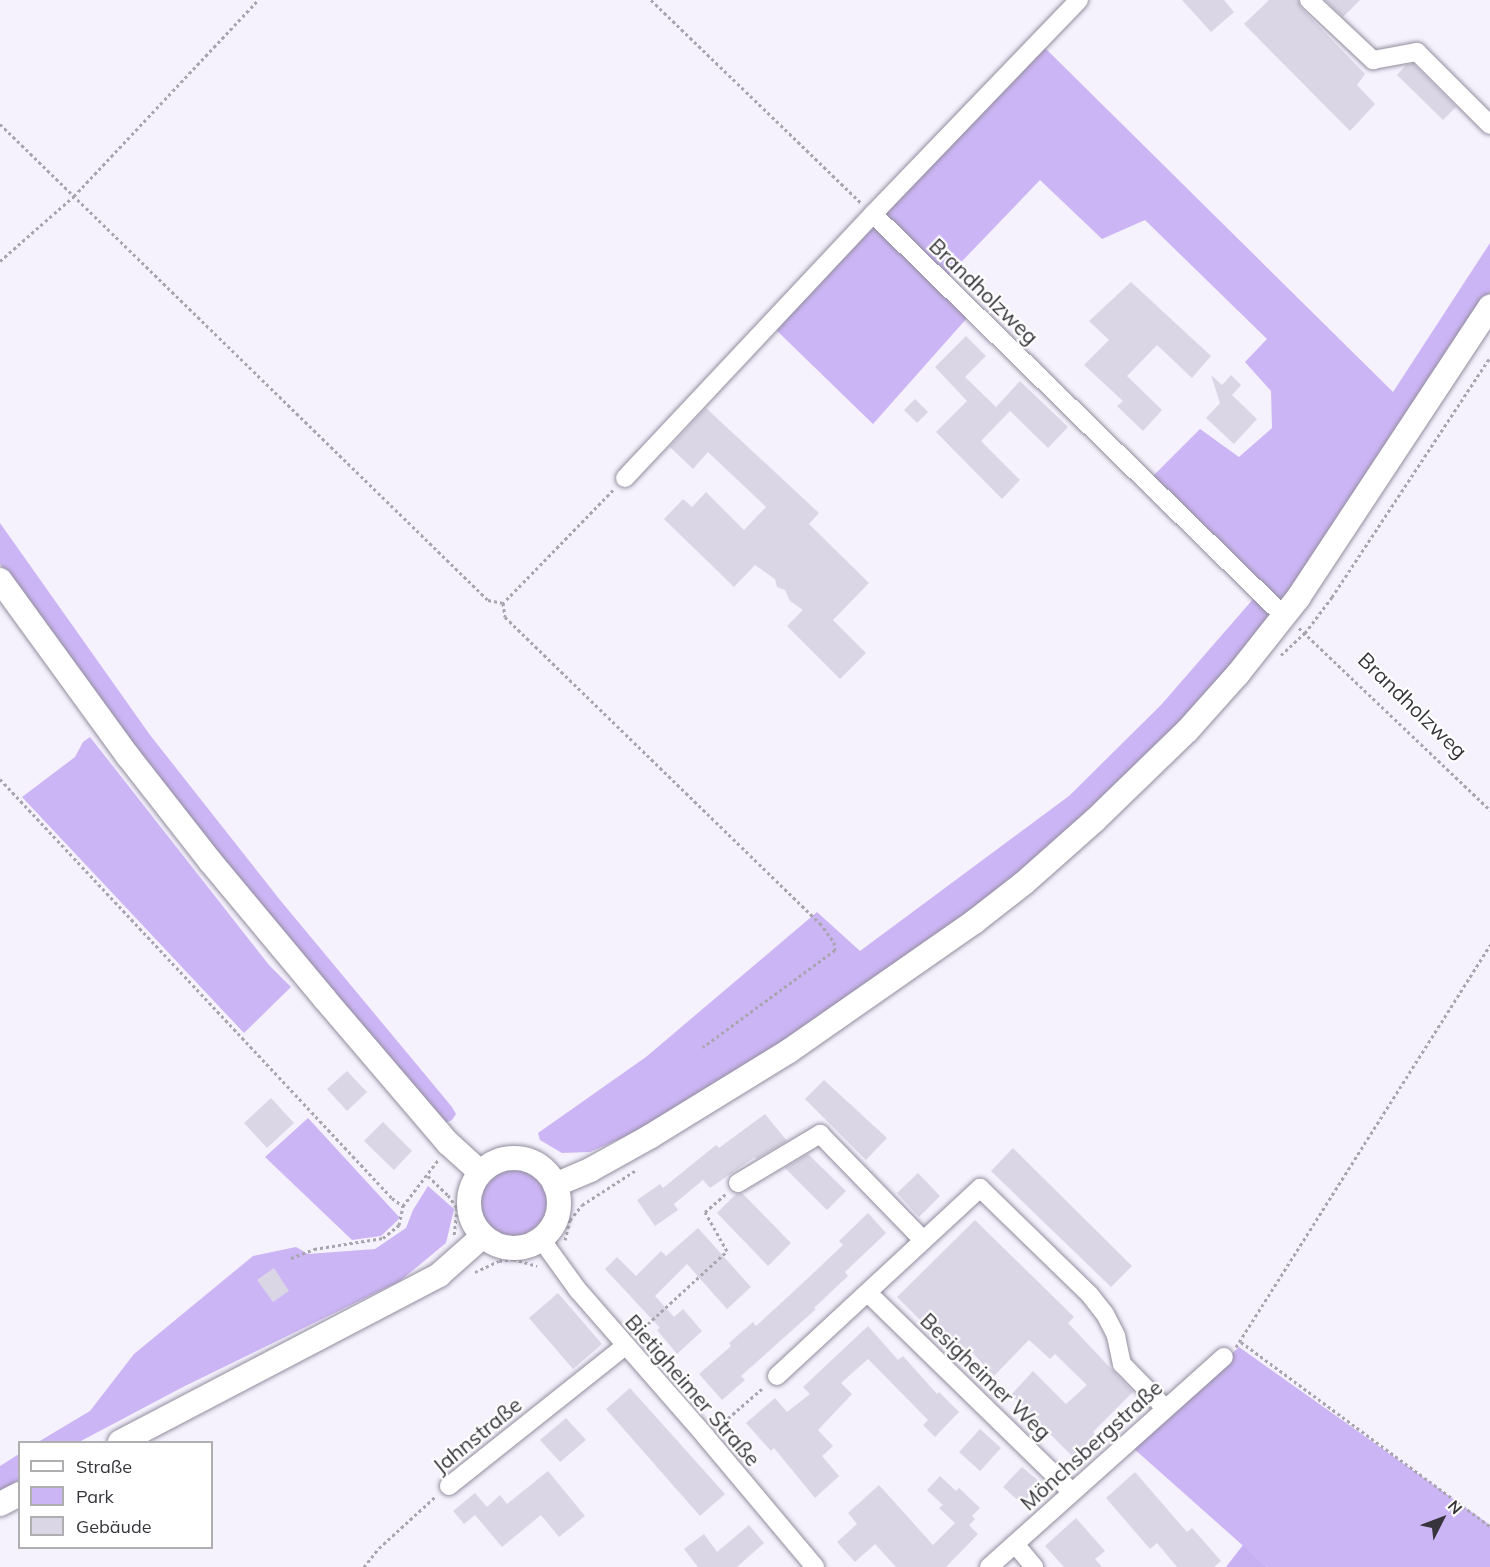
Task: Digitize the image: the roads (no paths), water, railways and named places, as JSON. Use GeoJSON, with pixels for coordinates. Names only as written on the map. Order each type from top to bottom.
{"type":"FeatureCollection","features":[{"type":"Feature","properties":{"kind":"main road"},"geometry":{"type":"LineString","coordinates":[[555,1185],[590,1170],[651,1136],[789,1051],[923,960],[990,909],[1095,820],[1187,731],[1284,616],[1377,481],[1490,307]]}},
{"type":"Feature","properties":{"kind":"main road"},"geometry":{"type":"LineString","coordinates":[[0,580],[128,756],[252,912],[448,1143],[480,1172]]}},
{"type":"Feature","properties":{"kind":"main road"},"geometry":{"type":"LineString","coordinates":[[124,1441],[439,1275],[478,1252],[501,1246],[526,1247],[541,1239],[549,1232],[558,1212],[559,1201],[555,1185],[545,1171],[535,1163],[517,1158],[502,1160],[480,1172],[471,1187],[468,1199],[478,1252]]}},
{"type":"Feature","properties":{"kind":"main road"},"geometry":{"type":"LineString","coordinates":[[0,1504],[18,1495]]}},
{"type":"Feature","properties":{"kind":"street"},"geometry":{"type":"LineString","coordinates":[[625,478],[873,214],[1079,0]]}},
{"type":"Feature","properties":{"kind":"street"},"geometry":{"type":"LineString","coordinates":[[1309,0],[1373,60],[1418,52],[1490,125]]}},
{"type":"Feature","properties":{"kind":"street","name":"Brandholzweg"},"geometry":{"type":"LineString","coordinates":[[873,214],[1284,616]]}},
{"type":"Feature","properties":{"kind":"street"},"geometry":{"type":"LineString","coordinates":[[738,1183],[820,1134],[923,1240]]}},
{"type":"Feature","properties":{"kind":"street"},"geometry":{"type":"LineString","coordinates":[[777,1376],[980,1188],[1090,1295],[1106,1314],[1116,1336],[1122,1364],[1165,1408]]}},
{"type":"Feature","properties":{"kind":"street","name":"Bietigheimer Straße"},"geometry":{"type":"LineString","coordinates":[[541,1239],[577,1289],[815,1567]]}},
{"type":"Feature","properties":{"kind":"street","name":"Besigheimer Weg"},"geometry":{"type":"LineString","coordinates":[[868,1293],[1072,1492]]}},
{"type":"Feature","properties":{"kind":"street","name":"Jahnstraße"},"geometry":{"type":"LineString","coordinates":[[449,1486],[625,1346]]}},
{"type":"Feature","properties":{"kind":"street","name":"Mönchsbergstraße"},"geometry":{"type":"LineString","coordinates":[[989,1567],[1224,1357]]}},
{"type":"Feature","properties":{"kind":"street"},"geometry":{"type":"LineString","coordinates":[[1015,1544],[1034,1567]]}}]}
